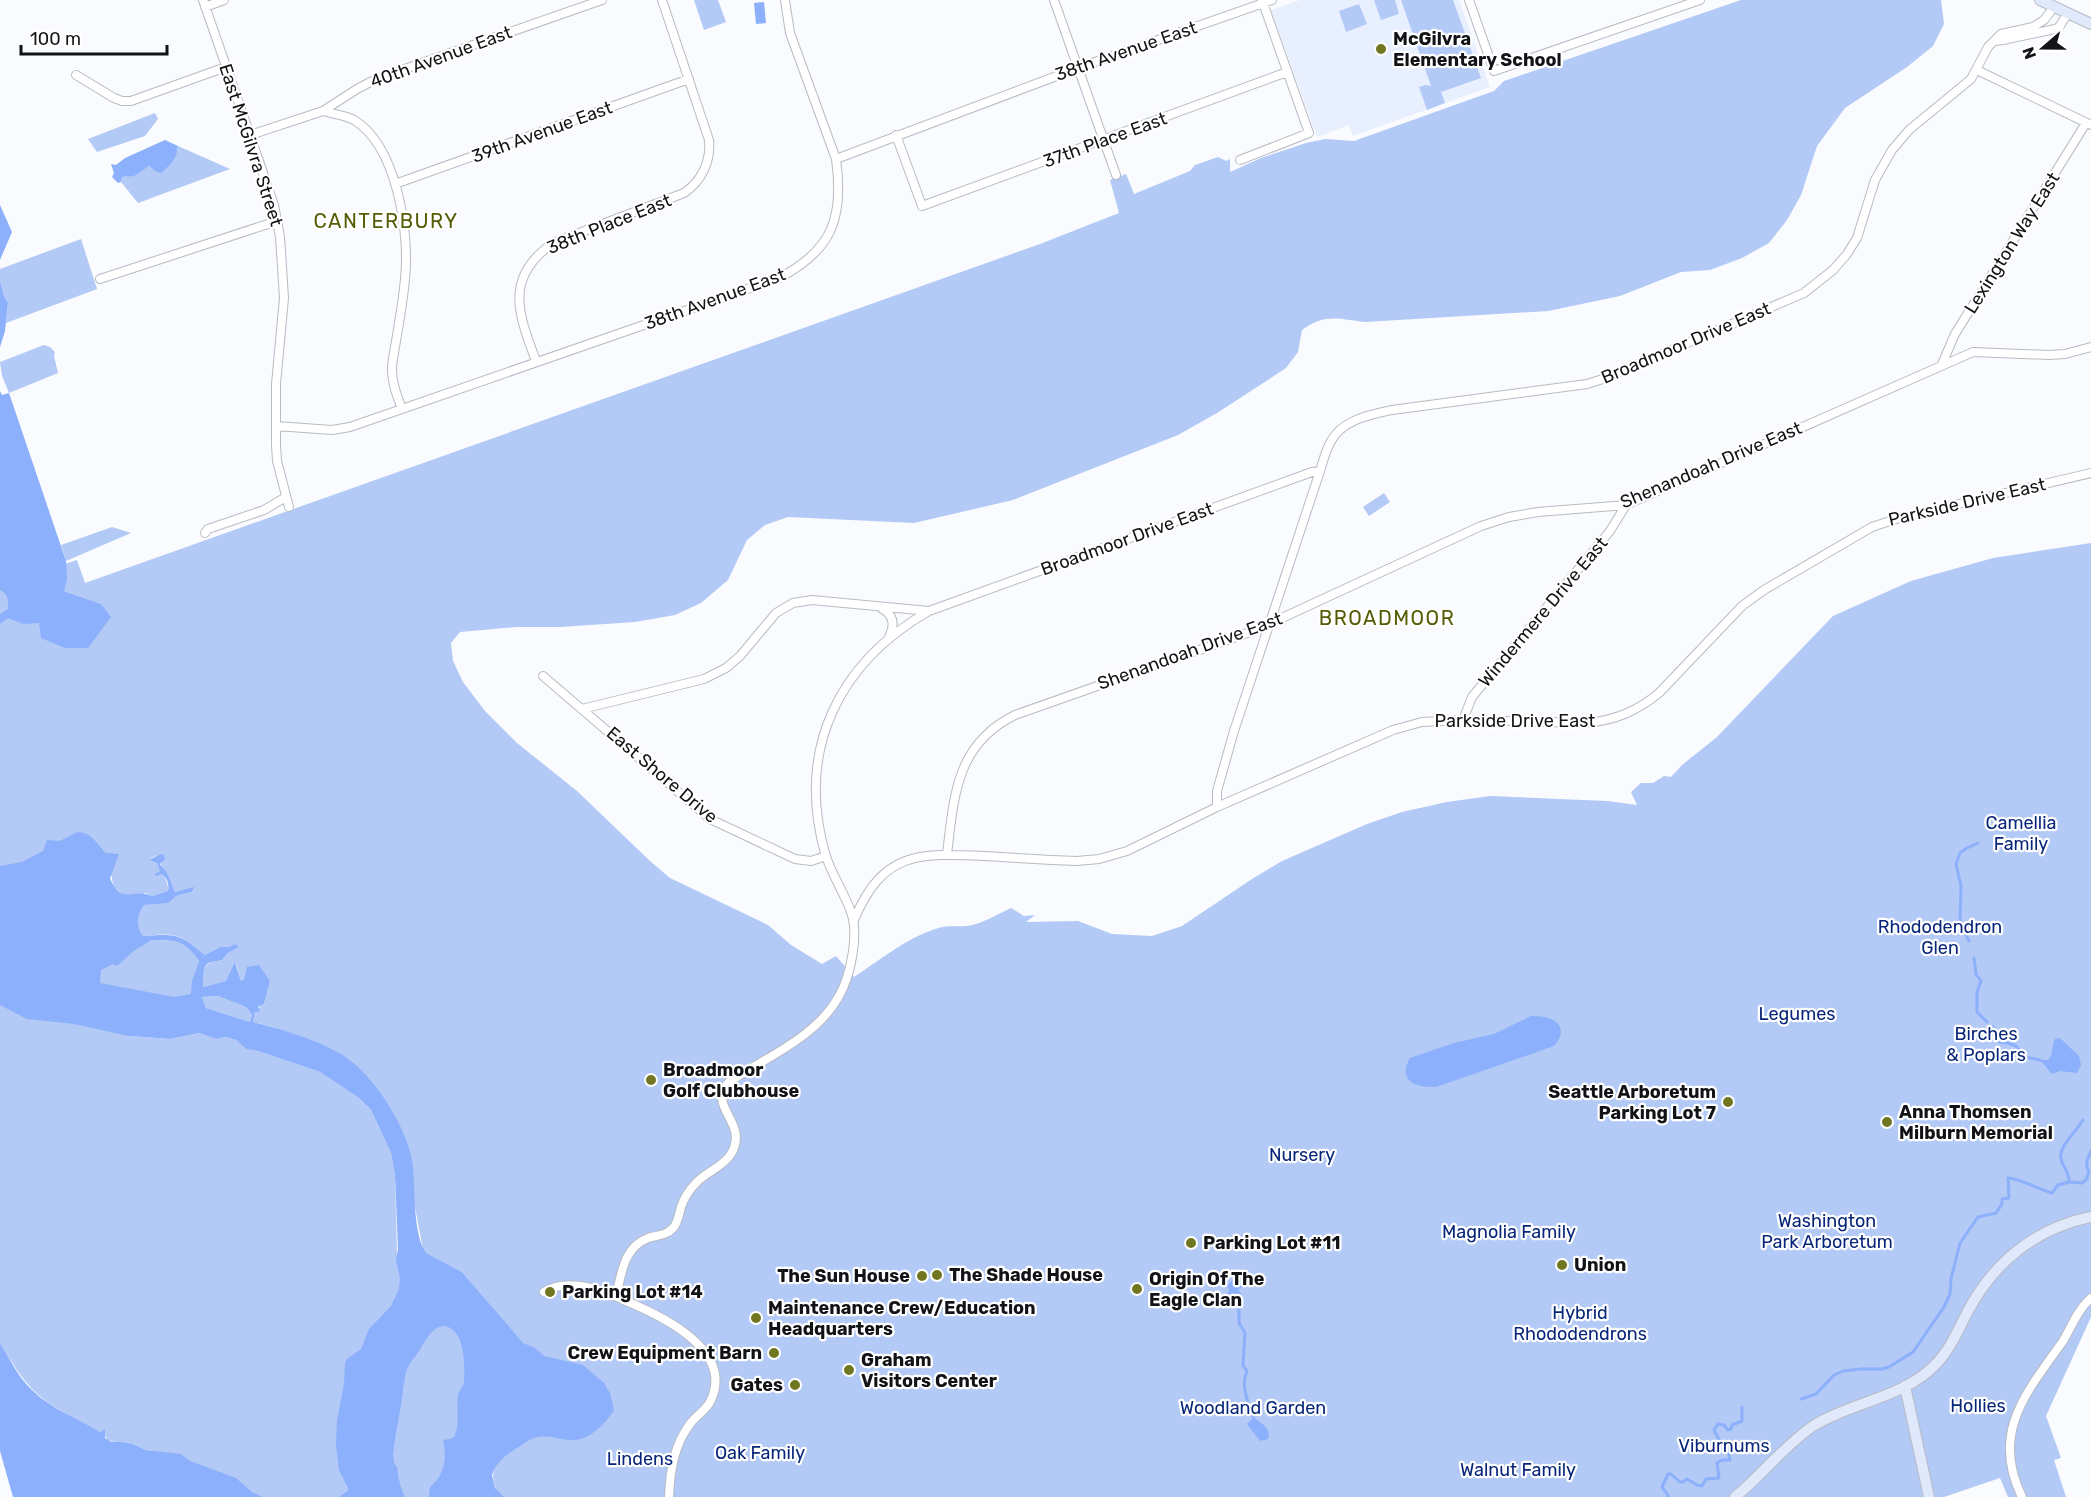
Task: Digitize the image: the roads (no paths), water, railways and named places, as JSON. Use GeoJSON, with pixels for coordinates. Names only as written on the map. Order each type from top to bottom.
{"type":"FeatureCollection","features":[{"type":"Feature","properties":{"kind":"main road"},"geometry":{"type":"LineString","coordinates":[[2040,0],[2091,24]]}},
{"type":"Feature","properties":{"kind":"main road"},"geometry":{"type":"LineString","coordinates":[[1735,1497],[1791,1444],[1814,1426],[1905,1386],[1926,1374],[1944,1355],[1977,1297],[2004,1262],[2043,1234],[2070,1222],[2091,1217]]}},
{"type":"Feature","properties":{"kind":"main road"},"geometry":{"type":"LineString","coordinates":[[1905,1386],[1929,1497]]}},
{"type":"Feature","properties":{"kind":"street"},"geometry":{"type":"LineString","coordinates":[[204,3],[224,0]]}},
{"type":"Feature","properties":{"kind":"street","name":"40th Avenue East"},"geometry":{"type":"LineString","coordinates":[[250,135],[323,111],[376,79],[602,0]]}},
{"type":"Feature","properties":{"kind":"street"},"geometry":{"type":"LineString","coordinates":[[662,0],[689,80]]}},
{"type":"Feature","properties":{"kind":"street"},"geometry":{"type":"LineString","coordinates":[[785,0],[790,33],[836,159]]}},
{"type":"Feature","properties":{"kind":"street"},"geometry":{"type":"LineString","coordinates":[[1054,0],[1116,175]]}},
{"type":"Feature","properties":{"kind":"street"},"geometry":{"type":"LineString","coordinates":[[1469,0],[1494,71],[1700,0]]}},
{"type":"Feature","properties":{"kind":"street"},"geometry":{"type":"LineString","coordinates":[[1240,160],[1309,133],[1287,72],[1266,1]]}},
{"type":"Feature","properties":{"kind":"street","name":"38th Avenue East"},"geometry":{"type":"LineString","coordinates":[[276,426],[332,430],[350,427],[767,283],[802,265],[821,247],[832,226],[839,197],[836,159],[1078,68],[1266,1]]}},
{"type":"Feature","properties":{"kind":"street","name":"East McGilvra Street"},"geometry":{"type":"LineString","coordinates":[[204,3],[278,220],[284,298],[276,384],[277,461],[289,507]]}},
{"type":"Feature","properties":{"kind":"street"},"geometry":{"type":"LineString","coordinates":[[1995,40],[2001,34],[2033,27],[2044,20],[2054,7]]}},
{"type":"Feature","properties":{"kind":"street"},"geometry":{"type":"LineString","coordinates":[[1995,40],[2055,29],[2059,27],[2068,13]]}},
{"type":"Feature","properties":{"kind":"street","name":"Broadmoor Drive East"},"geometry":{"type":"LineString","coordinates":[[616,1296],[623,1266],[632,1247],[647,1238],[670,1231],[677,1223],[681,1206],[694,1185],[724,1162],[733,1150],[736,1136],[735,1125],[722,1101],[722,1092],[727,1084],[810,1030],[830,1010],[839,997],[851,965],[854,921],[826,856],[818,822],[816,792],[822,742],[830,717],[847,685],[868,658],[889,638],[929,611],[1320,471],[1330,442],[1340,429],[1352,422],[1392,410],[1587,384],[1804,294],[1833,270],[1857,238],[1875,180],[1892,150],[1909,130],[1963,87],[1977,70],[1988,47],[1995,40]]}},
{"type":"Feature","properties":{"kind":"street"},"geometry":{"type":"LineString","coordinates":[[76,75],[122,101],[131,101],[226,67]]}},
{"type":"Feature","properties":{"kind":"street"},"geometry":{"type":"LineString","coordinates":[[1977,70],[2088,124]]}},
{"type":"Feature","properties":{"kind":"street","name":"37th Place East"},"geometry":{"type":"LineString","coordinates":[[896,135],[922,206],[1287,72]]}},
{"type":"Feature","properties":{"kind":"street","name":"38th Place East"},"geometry":{"type":"LineString","coordinates":[[536,362],[521,318],[518,298],[526,274],[539,252],[552,243],[684,193],[694,186],[702,175],[710,148],[689,80]]}},
{"type":"Feature","properties":{"kind":"street","name":"39th Avenue East"},"geometry":{"type":"LineString","coordinates":[[395,184],[689,80]]}},
{"type":"Feature","properties":{"kind":"street"},"geometry":{"type":"LineString","coordinates":[[323,111],[353,120],[370,134],[384,157],[395,184],[404,217],[407,252],[405,279],[392,369],[395,390],[402,409]]}},
{"type":"Feature","properties":{"kind":"street","name":"Lexington Way East"},"geometry":{"type":"LineString","coordinates":[[1942,364],[1955,334],[2088,124]]}},
{"type":"Feature","properties":{"kind":"street"},"geometry":{"type":"LineString","coordinates":[[100,279],[278,220]]}},
{"type":"Feature","properties":{"kind":"street","name":"Shenandoah Drive East"},"geometry":{"type":"LineString","coordinates":[[947,854],[955,792],[964,763],[980,740],[1001,722],[1015,715],[1256,630],[1481,525],[1538,512],[1626,505],[1973,351],[2049,355],[2064,354],[2091,347]]}},
{"type":"Feature","properties":{"kind":"street"},"geometry":{"type":"LineString","coordinates":[[1217,807],[1217,791],[1233,732],[1320,471]]}},
{"type":"Feature","properties":{"kind":"street","name":"Parkside Drive East"},"geometry":{"type":"LineString","coordinates":[[854,921],[863,897],[877,880],[892,867],[908,859],[947,854],[1077,861],[1099,859],[1153,840],[1217,807],[1393,730],[1422,722],[1463,720],[1587,723],[1607,721],[1626,715],[1646,704],[1659,693],[1742,606],[1764,590],[1872,527],[1899,518],[2091,473]]}},
{"type":"Feature","properties":{"kind":"street"},"geometry":{"type":"LineString","coordinates":[[205,533],[208,529],[264,510],[286,497]]}},
{"type":"Feature","properties":{"kind":"street","name":"Windermere Drive East"},"geometry":{"type":"LineString","coordinates":[[1463,720],[1472,697],[1610,531],[1626,505]]}},
{"type":"Feature","properties":{"kind":"street"},"geometry":{"type":"LineString","coordinates":[[582,709],[704,680],[726,668],[740,656],[776,613],[793,603],[812,600],[929,611]]}},
{"type":"Feature","properties":{"kind":"street"},"geometry":{"type":"LineString","coordinates":[[876,607],[886,611],[892,620],[889,638]]}},
{"type":"Feature","properties":{"kind":"street","name":"East Shore Drive"},"geometry":{"type":"LineString","coordinates":[[543,676],[710,819],[795,858],[811,861],[826,856]]}},
{"type":"Feature","properties":{"kind":"street"},"geometry":{"type":"LineString","coordinates":[[544,1292],[558,1286],[574,1286],[601,1290],[616,1296],[667,1319],[700,1346],[711,1363],[715,1388],[710,1404],[691,1422],[678,1446],[670,1474],[669,1497]]}},
{"type":"Feature","properties":{"kind":"street"},"geometry":{"type":"LineString","coordinates":[[2022,1497],[2012,1471],[2010,1440],[2015,1418],[2026,1394],[2067,1334],[2084,1304],[2091,1298]]}},
{"type":"Feature","properties":{"kind":"water"},"geometry":{"type":"Polygon","coordinates":[[[764,2],[766,23],[756,24],[754,3],[764,2]]]}},
{"type":"Feature","properties":{"kind":"water"},"geometry":{"type":"Polygon","coordinates":[[[165,140],[178,146],[175,158],[161,173],[149,166],[134,176],[122,177],[121,182],[118,183],[112,177],[114,173],[111,164],[116,165],[125,158],[165,140]]]}},
{"type":"Feature","properties":{"kind":"water"},"geometry":{"type":"Polygon","coordinates":[[[0,205],[12,232],[0,260],[0,205]]]}},
{"type":"Feature","properties":{"kind":"water"},"geometry":{"type":"Polygon","coordinates":[[[0,280],[8,303],[5,331],[0,347],[0,280]]]}},
{"type":"Feature","properties":{"kind":"water"},"geometry":{"type":"Polygon","coordinates":[[[0,391],[2,395],[9,393],[66,561],[67,579],[64,591],[101,604],[111,617],[88,648],[65,648],[41,638],[39,623],[23,624],[8,618],[0,624],[0,614],[8,609],[8,601],[0,590],[0,391]]]}},
{"type":"Feature","properties":{"kind":"water"},"geometry":{"type":"Polygon","coordinates":[[[77,832],[82,832],[93,839],[106,853],[119,854],[110,878],[114,887],[123,894],[139,893],[152,896],[168,891],[167,880],[162,874],[156,876],[155,874],[160,871],[157,863],[151,861],[160,854],[164,855],[165,859],[160,864],[167,873],[175,892],[194,887],[192,892],[176,896],[168,903],[144,905],[139,913],[138,921],[143,936],[177,936],[205,955],[220,947],[235,944],[239,947],[228,953],[222,960],[208,963],[204,968],[203,987],[226,981],[235,962],[241,981],[244,980],[247,967],[259,965],[270,981],[264,1004],[258,1007],[260,1012],[255,1012],[253,1022],[330,1048],[342,1054],[361,1070],[382,1095],[406,1139],[413,1167],[417,1224],[426,1253],[462,1272],[523,1343],[535,1348],[544,1356],[583,1365],[604,1383],[610,1393],[614,1410],[597,1430],[586,1437],[574,1440],[547,1436],[537,1437],[509,1454],[499,1462],[492,1475],[495,1488],[504,1497],[429,1497],[430,1487],[439,1477],[444,1466],[443,1440],[453,1438],[455,1435],[458,1420],[458,1395],[464,1382],[464,1362],[460,1340],[453,1330],[448,1327],[439,1327],[427,1338],[410,1363],[405,1379],[393,1455],[405,1497],[339,1497],[349,1490],[339,1470],[336,1446],[337,1420],[344,1384],[345,1363],[361,1349],[369,1329],[391,1306],[399,1289],[400,1279],[396,1260],[398,1249],[395,1176],[391,1153],[371,1110],[359,1098],[320,1072],[246,1049],[236,1040],[226,1037],[216,1039],[199,1033],[170,1039],[129,1036],[74,1024],[27,1019],[0,1005],[0,866],[22,862],[43,851],[47,840],[59,841],[77,832]],[[152,940],[135,950],[117,966],[113,964],[101,970],[100,983],[174,997],[191,994],[192,980],[199,961],[184,945],[167,940],[152,940]],[[218,996],[202,997],[206,1008],[250,1022],[252,1015],[246,1007],[218,996]]]}},
{"type":"Feature","properties":{"kind":"water"},"geometry":{"type":"Polygon","coordinates":[[[1531,1016],[1546,1017],[1557,1023],[1561,1032],[1554,1046],[1436,1087],[1422,1086],[1407,1078],[1406,1072],[1410,1058],[1454,1043],[1494,1034],[1531,1016]]]}},
{"type":"Feature","properties":{"kind":"water"},"geometry":{"type":"Polygon","coordinates":[[[2060,1038],[2079,1056],[2081,1065],[2077,1073],[2060,1071],[2052,1074],[2040,1060],[2048,1060],[2055,1039],[2060,1038]]]}},
{"type":"Feature","properties":{"kind":"water"},"geometry":{"type":"Polygon","coordinates":[[[1237,1274],[1240,1274],[1242,1287],[1238,1290],[1241,1293],[1243,1304],[1238,1307],[1231,1304],[1227,1297],[1229,1289],[1227,1286],[1237,1274]]]}},
{"type":"Feature","properties":{"kind":"water"},"geometry":{"type":"Polygon","coordinates":[[[0,1343],[14,1368],[39,1397],[100,1432],[105,1429],[105,1438],[111,1442],[133,1444],[146,1450],[181,1454],[190,1461],[236,1478],[252,1492],[263,1497],[0,1497],[0,1343]]]}},
{"type":"Feature","properties":{"kind":"water"},"geometry":{"type":"Polygon","coordinates":[[[1254,1417],[1267,1429],[1268,1439],[1260,1441],[1247,1424],[1254,1417]]]}},
{"type":"Feature","properties":{"kind":"waterway"},"geometry":{"type":"LineString","coordinates":[[1969,941],[1960,921],[1961,886],[1956,864],[1960,853],[1978,843]]}},
{"type":"Feature","properties":{"kind":"waterway"},"geometry":{"type":"LineString","coordinates":[[1974,958],[1976,974],[1981,981],[1977,992],[1977,1012],[1987,1022]]}},
{"type":"Feature","properties":{"kind":"waterway"},"geometry":{"type":"LineString","coordinates":[[1992,1026],[1999,1033],[1999,1042],[2016,1046],[2025,1057],[2040,1060]]}},
{"type":"Feature","properties":{"kind":"waterway"},"geometry":{"type":"LineString","coordinates":[[2069,1182],[2061,1159],[2062,1149],[2083,1120]]}},
{"type":"Feature","properties":{"kind":"waterway"},"geometry":{"type":"LineString","coordinates":[[1801,1399],[1816,1394],[1834,1375],[1843,1371],[1882,1369],[1913,1352],[1944,1307],[1950,1294],[1951,1279],[1960,1243],[1978,1217],[1996,1213],[2002,1204],[2002,1199],[2009,1198],[2008,1178],[2052,1193],[2058,1185],[2069,1182],[2082,1183],[2086,1180],[2089,1171],[2087,1160],[2091,1151]]}},
{"type":"Feature","properties":{"kind":"waterway"},"geometry":{"type":"LineString","coordinates":[[1239,1307],[1239,1323],[1245,1333],[1243,1366],[1247,1371],[1245,1387],[1249,1412],[1254,1417]]}},
{"type":"Feature","properties":{"kind":"waterway"},"geometry":{"type":"LineString","coordinates":[[1669,1497],[1662,1487],[1668,1474],[1680,1482],[1687,1479],[1702,1486],[1706,1479],[1719,1478],[1717,1463],[1730,1460],[1728,1450],[1723,1447],[1714,1430],[1718,1424],[1724,1425],[1728,1430],[1732,1425],[1742,1421],[1742,1407]]}},
{"type":"Feature","properties":{"kind":"place","name":"McGilvra Elementary School"},"geometry":{"type":"Point","coordinates":[1381,49]}},
{"type":"Feature","properties":{"kind":"place","name":"Broadmoor Golf Clubhouse"},"geometry":{"type":"Point","coordinates":[651,1080]}},
{"type":"Feature","properties":{"kind":"place","name":"Seattle Arboretum Parking Lot 7"},"geometry":{"type":"Point","coordinates":[1728,1102]}},
{"type":"Feature","properties":{"kind":"place","name":"Anna Thomsen Milburn Memorial"},"geometry":{"type":"Point","coordinates":[1887,1122]}},
{"type":"Feature","properties":{"kind":"place","name":"Parking Lot #11"},"geometry":{"type":"Point","coordinates":[1191,1243]}},
{"type":"Feature","properties":{"kind":"place","name":"Union"},"geometry":{"type":"Point","coordinates":[1562,1265]}},
{"type":"Feature","properties":{"kind":"place","name":"The Shade House"},"geometry":{"type":"Point","coordinates":[937,1275]}},
{"type":"Feature","properties":{"kind":"place","name":"The Sun House"},"geometry":{"type":"Point","coordinates":[922,1276]}},
{"type":"Feature","properties":{"kind":"place","name":"Origin Of The Eagle Clan"},"geometry":{"type":"Point","coordinates":[1137,1289]}},
{"type":"Feature","properties":{"kind":"place","name":"Parking Lot #14"},"geometry":{"type":"Point","coordinates":[550,1292]}},
{"type":"Feature","properties":{"kind":"place","name":"Maintenance Crew/Education Headquarters"},"geometry":{"type":"Point","coordinates":[756,1318]}},
{"type":"Feature","properties":{"kind":"place","name":"Crew Equipment Barn"},"geometry":{"type":"Point","coordinates":[774,1353]}},
{"type":"Feature","properties":{"kind":"place","name":"Graham Visitors Center"},"geometry":{"type":"Point","coordinates":[849,1370]}},
{"type":"Feature","properties":{"kind":"place","name":"Gates"},"geometry":{"type":"Point","coordinates":[795,1385]}},
{"type":"Feature","properties":{"kind":"district","name":"CANTERBURY"},"geometry":{"type":"Point","coordinates":[386,221]}},
{"type":"Feature","properties":{"kind":"district","name":"BROADMOOR"},"geometry":{"type":"Point","coordinates":[1387,618]}},
{"type":"Feature","properties":{"kind":"park label","name":"Camellia Family"},"geometry":{"type":"Point","coordinates":[2021,833]}},
{"type":"Feature","properties":{"kind":"park label","name":"Rhododendron Glen"},"geometry":{"type":"Point","coordinates":[1940,937]}},
{"type":"Feature","properties":{"kind":"park label","name":"Legumes"},"geometry":{"type":"Point","coordinates":[1797,1014]}},
{"type":"Feature","properties":{"kind":"park label","name":"Birches & Poplars"},"geometry":{"type":"Point","coordinates":[1986,1044]}},
{"type":"Feature","properties":{"kind":"park label","name":"Nursery"},"geometry":{"type":"Point","coordinates":[1302,1155]}},
{"type":"Feature","properties":{"kind":"park label","name":"Washington Park Arboretum"},"geometry":{"type":"Point","coordinates":[1827,1231]}},
{"type":"Feature","properties":{"kind":"park label","name":"Magnolia Family"},"geometry":{"type":"Point","coordinates":[1509,1232]}},
{"type":"Feature","properties":{"kind":"park label","name":"Hybrid Rhododendrons"},"geometry":{"type":"Point","coordinates":[1580,1323]}},
{"type":"Feature","properties":{"kind":"park label","name":"Hollies"},"geometry":{"type":"Point","coordinates":[1978,1406]}},
{"type":"Feature","properties":{"kind":"park label","name":"Woodland Garden"},"geometry":{"type":"Point","coordinates":[1253,1408]}},
{"type":"Feature","properties":{"kind":"park label","name":"Viburnums"},"geometry":{"type":"Point","coordinates":[1724,1446]}},
{"type":"Feature","properties":{"kind":"park label","name":"Oak Family"},"geometry":{"type":"Point","coordinates":[760,1453]}},
{"type":"Feature","properties":{"kind":"park label","name":"Lindens"},"geometry":{"type":"Point","coordinates":[640,1459]}},
{"type":"Feature","properties":{"kind":"park label","name":"Walnut Family"},"geometry":{"type":"Point","coordinates":[1518,1470]}}]}
